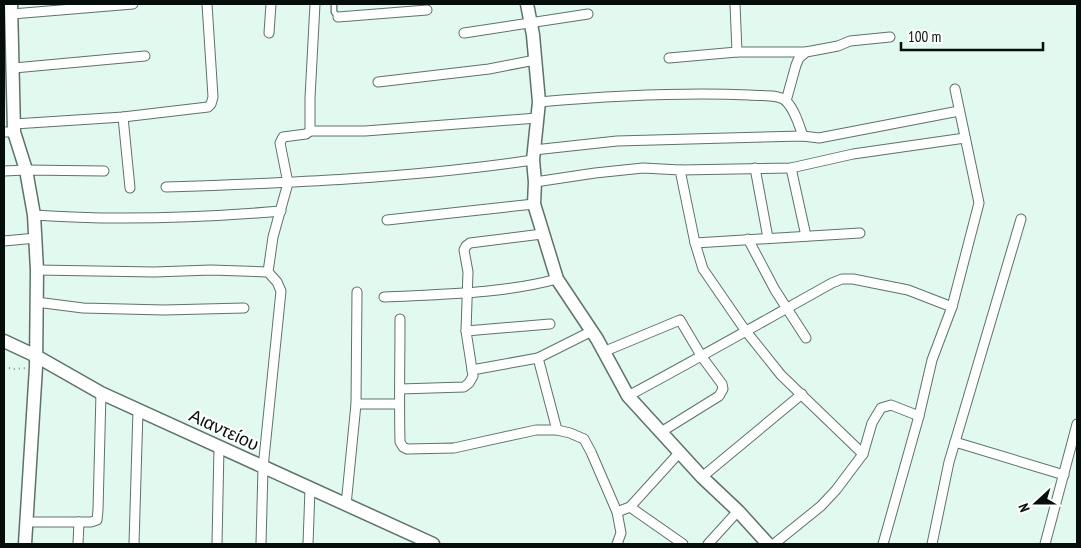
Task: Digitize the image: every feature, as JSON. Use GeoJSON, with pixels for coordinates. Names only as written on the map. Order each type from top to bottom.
{"type":"FeatureCollection","features":[{"type":"Feature","properties":{"kind":"street"},"geometry":{"type":"LineString","coordinates":[[25,544],[36,361],[37,270],[34,215],[26,170],[11,129],[14,68],[11,9],[133,4]]}},
{"type":"Feature","properties":{"kind":"street"},"geometry":{"type":"LineString","coordinates":[[11,129],[205,108],[211,104],[213,97],[207,4]]}},
{"type":"Feature","properties":{"kind":"street"},"geometry":{"type":"LineString","coordinates":[[269,34],[271,4]]}},
{"type":"Feature","properties":{"kind":"street"},"geometry":{"type":"LineString","coordinates":[[310,131],[315,4]]}},
{"type":"Feature","properties":{"kind":"street"},"geometry":{"type":"LineString","coordinates":[[527,4],[536,60],[539,102],[534,155],[534,204],[557,279],[592,331],[628,396],[702,477],[738,511],[768,544]]}},
{"type":"Feature","properties":{"kind":"street"},"geometry":{"type":"LineString","coordinates":[[734,4],[737,52]]}},
{"type":"Feature","properties":{"kind":"street"},"geometry":{"type":"LineString","coordinates":[[338,17],[427,10]]}},
{"type":"Feature","properties":{"kind":"street"},"geometry":{"type":"LineString","coordinates":[[464,33],[588,14]]}},
{"type":"Feature","properties":{"kind":"street"},"geometry":{"type":"LineString","coordinates":[[669,58],[737,52],[806,52],[838,46],[850,41],[890,37]]}},
{"type":"Feature","properties":{"kind":"street"},"geometry":{"type":"LineString","coordinates":[[786,101],[796,65],[799,58],[806,52]]}},
{"type":"Feature","properties":{"kind":"street"},"geometry":{"type":"LineString","coordinates":[[14,68],[145,56]]}},
{"type":"Feature","properties":{"kind":"street"},"geometry":{"type":"LineString","coordinates":[[378,82],[489,69],[536,60]]}},
{"type":"Feature","properties":{"kind":"street"},"geometry":{"type":"LineString","coordinates":[[883,544],[919,416],[932,360],[952,307],[979,203],[954,89]]}},
{"type":"Feature","properties":{"kind":"street"},"geometry":{"type":"LineString","coordinates":[[539,102],[634,94],[707,94],[776,97],[786,101],[796,118],[803,136]]}},
{"type":"Feature","properties":{"kind":"street"},"geometry":{"type":"LineString","coordinates":[[166,187],[288,183],[416,175],[473,169],[534,155],[617,141],[803,136],[819,138],[959,111]]}},
{"type":"Feature","properties":{"kind":"street"},"geometry":{"type":"LineString","coordinates":[[123,117],[130,188]]}},
{"type":"Feature","properties":{"kind":"street"},"geometry":{"type":"LineString","coordinates":[[268,272],[273,238],[288,183],[281,139],[283,137],[310,131],[365,131],[537,118]]}},
{"type":"Feature","properties":{"kind":"street"},"geometry":{"type":"LineString","coordinates":[[535,182],[643,168],[680,170],[791,168],[853,154],[965,138]]}},
{"type":"Feature","properties":{"kind":"street"},"geometry":{"type":"LineString","coordinates":[[755,168],[768,238]]}},
{"type":"Feature","properties":{"kind":"street"},"geometry":{"type":"LineString","coordinates":[[791,168],[806,236]]}},
{"type":"Feature","properties":{"kind":"street"},"geometry":{"type":"LineString","coordinates":[[680,170],[702,269],[745,330],[782,375],[863,454]]}},
{"type":"Feature","properties":{"kind":"street"},"geometry":{"type":"LineString","coordinates":[[4,171],[104,171]]}},
{"type":"Feature","properties":{"kind":"street"},"geometry":{"type":"LineString","coordinates":[[387,220],[534,204]]}},
{"type":"Feature","properties":{"kind":"street"},"geometry":{"type":"LineString","coordinates":[[34,215],[90,219],[154,219],[281,211]]}},
{"type":"Feature","properties":{"kind":"street"},"geometry":{"type":"LineString","coordinates":[[932,544],[948,462],[1021,219]]}},
{"type":"Feature","properties":{"kind":"street"},"geometry":{"type":"LineString","coordinates":[[400,389],[464,387],[470,383],[473,376],[466,331],[468,272],[464,250],[466,246],[470,243],[542,234]]}},
{"type":"Feature","properties":{"kind":"street"},"geometry":{"type":"LineString","coordinates":[[695,243],[860,234]]}},
{"type":"Feature","properties":{"kind":"street"},"geometry":{"type":"LineString","coordinates":[[4,241],[36,238]]}},
{"type":"Feature","properties":{"kind":"street"},"geometry":{"type":"LineString","coordinates":[[748,239],[786,308],[806,338]]}},
{"type":"Feature","properties":{"kind":"street"},"geometry":{"type":"LineString","coordinates":[[37,270],[154,272],[211,270],[268,272],[277,282],[280,292],[262,468],[261,544]]}},
{"type":"Feature","properties":{"kind":"street"},"geometry":{"type":"LineString","coordinates":[[384,297],[467,293],[534,285],[557,279]]}},
{"type":"Feature","properties":{"kind":"street"},"geometry":{"type":"LineString","coordinates":[[628,396],[702,357],[745,330],[842,279],[853,279],[908,290],[952,307]]}},
{"type":"Feature","properties":{"kind":"street"},"geometry":{"type":"LineString","coordinates":[[346,505],[356,404],[357,292]]}},
{"type":"Feature","properties":{"kind":"street"},"geometry":{"type":"LineString","coordinates":[[36,302],[83,308],[164,310],[244,308]]}},
{"type":"Feature","properties":{"kind":"street"},"geometry":{"type":"LineString","coordinates":[[400,319],[399,404],[400,442],[403,447],[407,449],[454,448],[536,430],[557,430],[584,439],[592,452],[617,512],[621,533],[617,544]]}},
{"type":"Feature","properties":{"kind":"street"},"geometry":{"type":"LineString","coordinates":[[603,352],[680,320],[702,357],[722,384],[723,389],[719,396],[661,432]]}},
{"type":"Feature","properties":{"kind":"street"},"geometry":{"type":"LineString","coordinates":[[466,331],[550,324]]}},
{"type":"Feature","properties":{"kind":"street"},"geometry":{"type":"LineString","coordinates":[[472,370],[538,358],[592,331]]}},
{"type":"Feature","properties":{"kind":"street","name":"Αιαντείου"},"geometry":{"type":"LineString","coordinates":[[4,341],[36,361],[101,393],[346,505],[413,540],[433,544]]}},
{"type":"Feature","properties":{"kind":"street"},"geometry":{"type":"LineString","coordinates":[[538,358],[557,430]]}},
{"type":"Feature","properties":{"kind":"street"},"geometry":{"type":"LineString","coordinates":[[27,522],[91,522],[97,520],[101,393]]}},
{"type":"Feature","properties":{"kind":"street"},"geometry":{"type":"LineString","coordinates":[[702,477],[802,394]]}},
{"type":"Feature","properties":{"kind":"street"},"geometry":{"type":"LineString","coordinates":[[356,404],[399,404]]}},
{"type":"Feature","properties":{"kind":"street"},"geometry":{"type":"LineString","coordinates":[[774,544],[821,506],[836,490],[863,454],[872,423],[881,408],[892,405],[919,416]]}},
{"type":"Feature","properties":{"kind":"street"},"geometry":{"type":"LineString","coordinates":[[134,544],[138,410]]}},
{"type":"Feature","properties":{"kind":"street"},"geometry":{"type":"LineString","coordinates":[[1045,544],[1064,475],[1074,448],[1077,424]]}},
{"type":"Feature","properties":{"kind":"street"},"geometry":{"type":"LineString","coordinates":[[955,442],[1064,475]]}},
{"type":"Feature","properties":{"kind":"street"},"geometry":{"type":"LineString","coordinates":[[217,544],[219,447]]}},
{"type":"Feature","properties":{"kind":"street"},"geometry":{"type":"LineString","coordinates":[[617,512],[630,507],[680,453]]}},
{"type":"Feature","properties":{"kind":"street"},"geometry":{"type":"LineString","coordinates":[[308,544],[310,489]]}},
{"type":"Feature","properties":{"kind":"street"},"geometry":{"type":"LineString","coordinates":[[630,507],[683,544]]}},
{"type":"Feature","properties":{"kind":"street"},"geometry":{"type":"LineString","coordinates":[[708,544],[738,511]]}},
{"type":"Feature","properties":{"kind":"street"},"geometry":{"type":"LineString","coordinates":[[78,544],[79,522]]}},
{"type":"Feature","properties":{"kind":"lane"},"geometry":{"type":"LineString","coordinates":[[334,4],[334,12],[338,17]]}},
{"type":"Feature","properties":{"kind":"path"},"geometry":{"type":"LineString","coordinates":[[4,367],[14,369],[36,361]]}}]}
